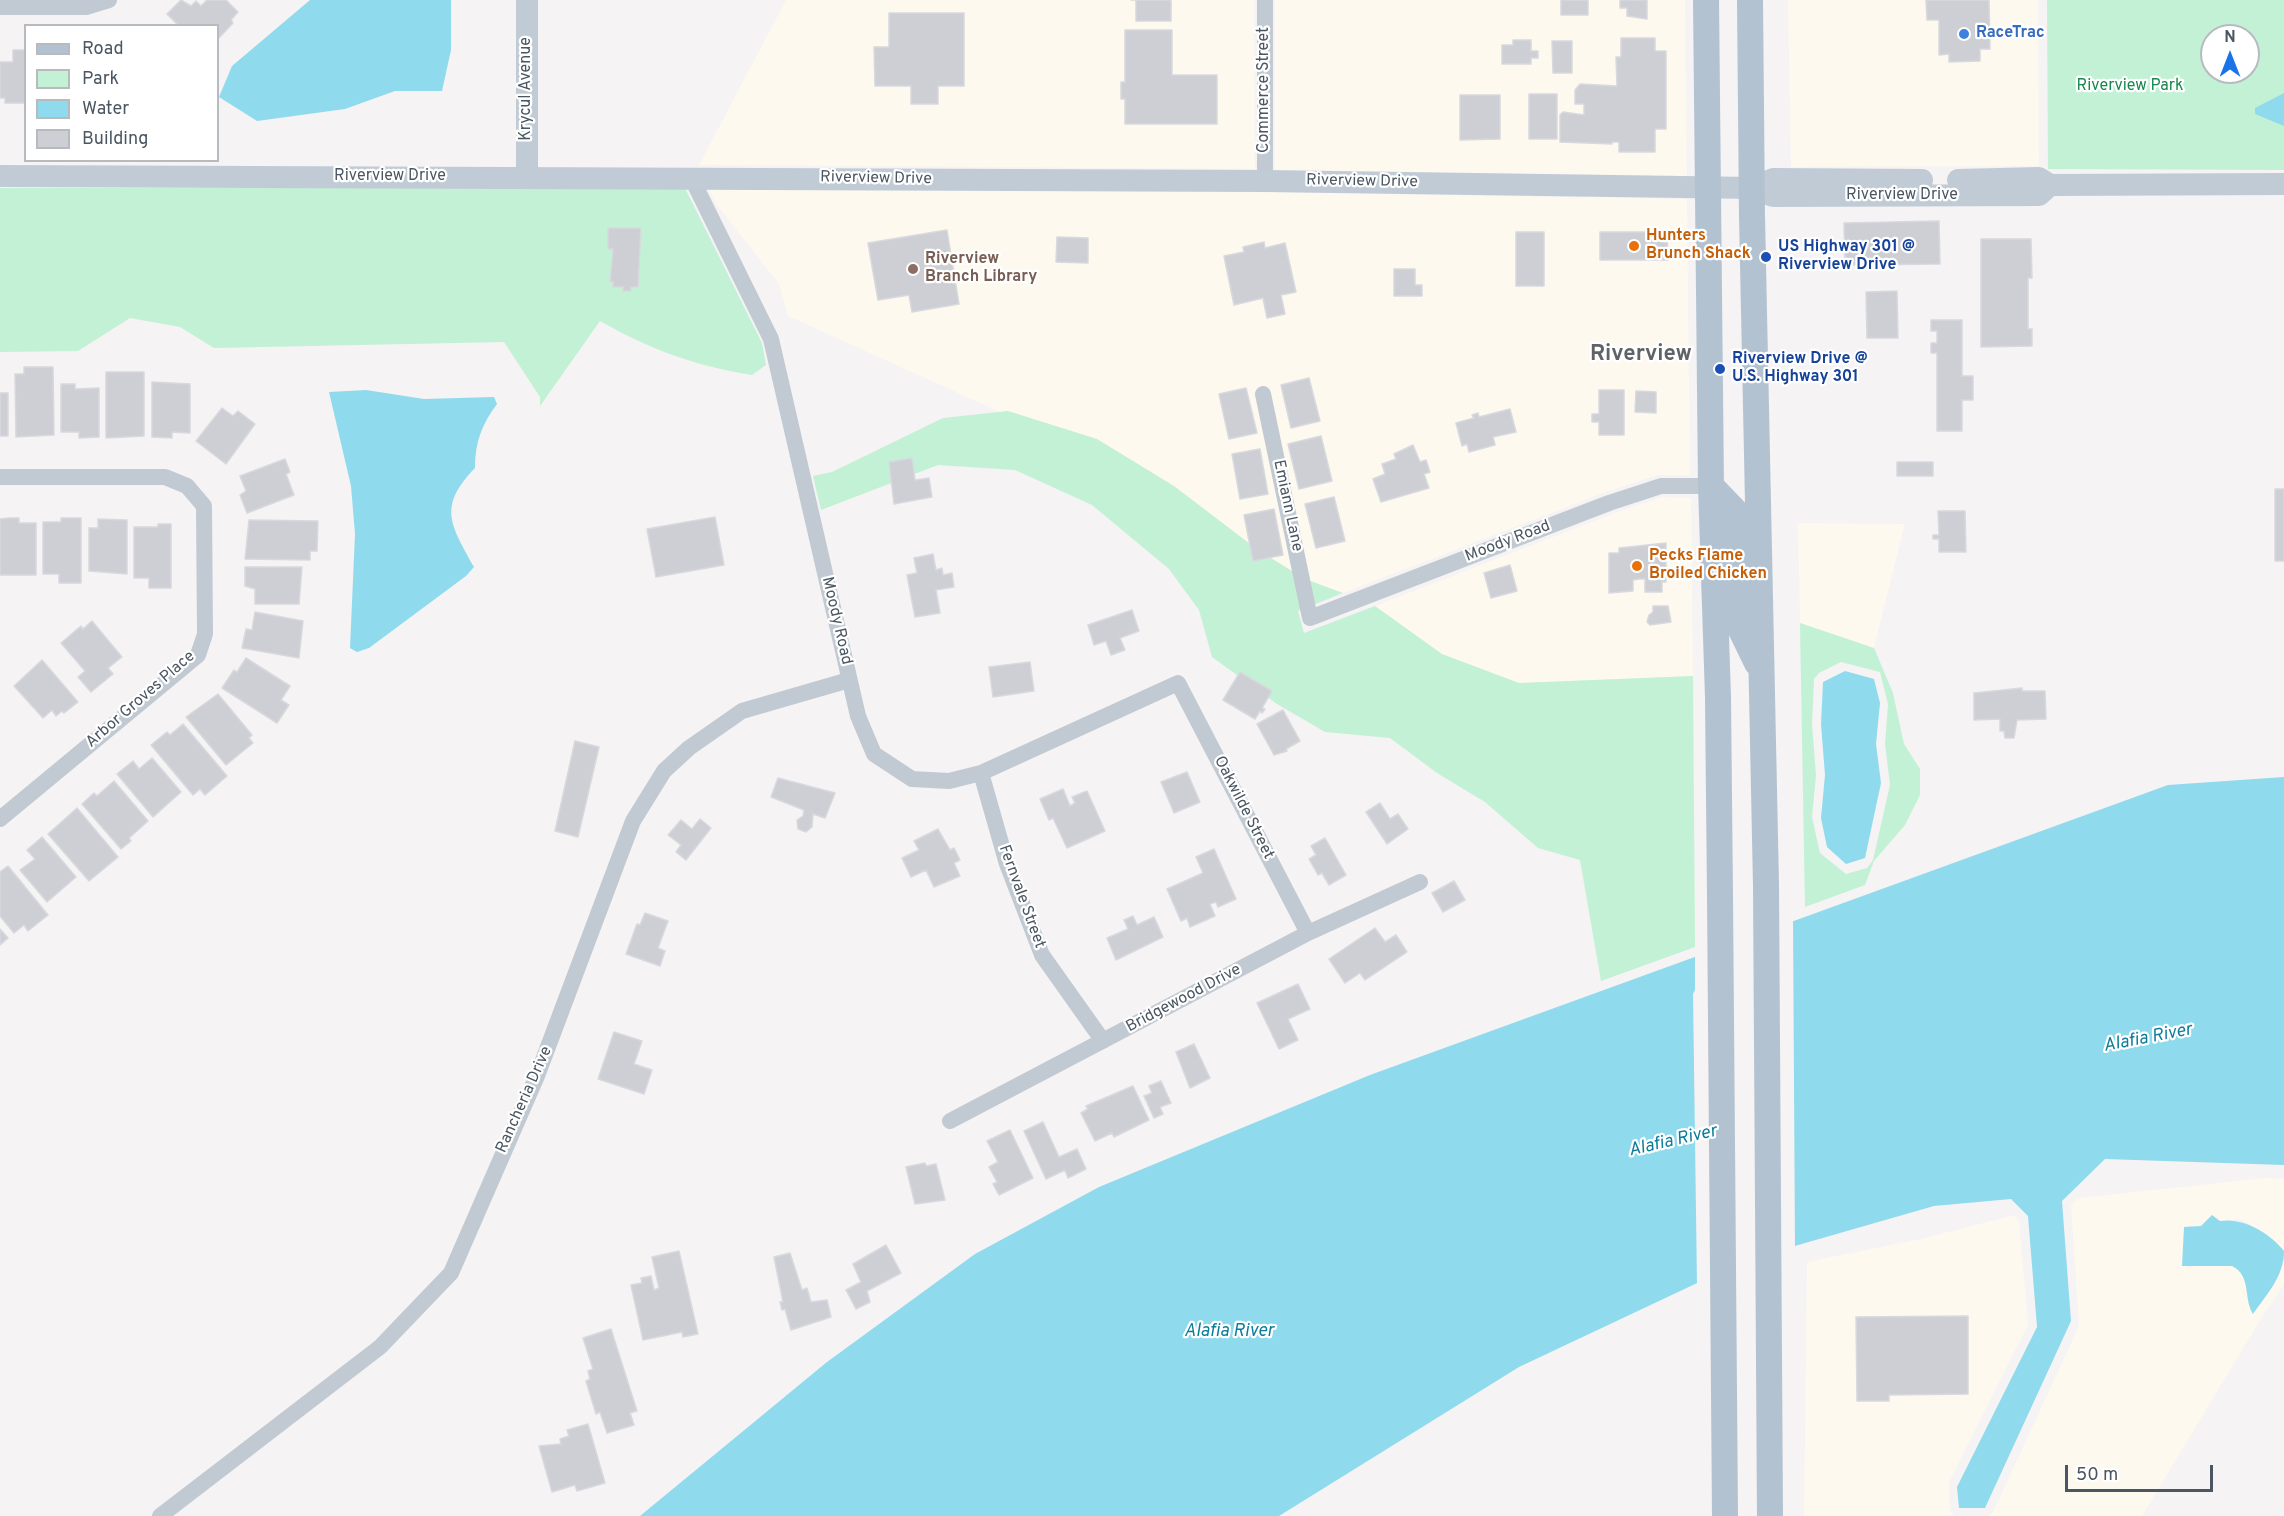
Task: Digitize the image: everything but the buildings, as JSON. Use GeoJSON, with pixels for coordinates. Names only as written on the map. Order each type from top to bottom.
{"type":"FeatureCollection","features":[{"type":"Feature","properties":{"kind":"main road"},"geometry":{"type":"LineString","coordinates":[[1706,0],[1711,486],[1718,697],[1725,1516]]}},
{"type":"Feature","properties":{"kind":"main road"},"geometry":{"type":"LineString","coordinates":[[1750,0],[1766,885],[1770,1516]]}},
{"type":"Feature","properties":{"kind":"main road"},"geometry":{"type":"LineString","coordinates":[[1711,486],[1737,513],[1740,628],[1761,673]]}},
{"type":"Feature","properties":{"kind":"street"},"geometry":{"type":"LineString","coordinates":[[0,7],[86,7],[109,0]]}},
{"type":"Feature","properties":{"kind":"street","name":"Krycul Avenue"},"geometry":{"type":"LineString","coordinates":[[527,0],[527,178]]}},
{"type":"Feature","properties":{"kind":"street","name":"Commerce Street"},"geometry":{"type":"LineString","coordinates":[[1264,0],[1265,181]]}},
{"type":"Feature","properties":{"kind":"street","name":"Riverview Drive"},"geometry":{"type":"LineString","coordinates":[[0,176],[1265,181],[1707,188],[1752,188],[1773,179],[2039,178],[2050,185],[2284,184]]}},
{"type":"Feature","properties":{"kind":"street","name":"Moody Road"},"geometry":{"type":"LineString","coordinates":[[691,177],[771,339],[849,680],[858,716],[874,754],[912,779],[949,781],[981,773],[1178,683]]}},
{"type":"Feature","properties":{"kind":"street","name":"Emiann Lane"},"geometry":{"type":"LineString","coordinates":[[1263,394],[1310,618]]}},
{"type":"Feature","properties":{"kind":"street","name":"Arbor Groves Place"},"geometry":{"type":"LineString","coordinates":[[0,477],[165,477],[187,486],[204,506],[205,611],[205,634],[198,655],[0,819]]}},
{"type":"Feature","properties":{"kind":"street","name":"Moody Road"},"geometry":{"type":"LineString","coordinates":[[1310,618],[1650,489],[1661,486],[1711,486]]}},
{"type":"Feature","properties":{"kind":"street","name":"Rancheria Drive"},"geometry":{"type":"LineString","coordinates":[[160,1516],[380,1347],[451,1273],[498,1160],[537,1076],[633,821],[664,771],[689,748],[742,711],[849,680]]}},
{"type":"Feature","properties":{"kind":"street","name":"Oakwilde Street"},"geometry":{"type":"LineString","coordinates":[[1178,683],[1308,933]]}},
{"type":"Feature","properties":{"kind":"street","name":"Fernvale Street"},"geometry":{"type":"LineString","coordinates":[[981,773],[1007,864],[1042,955],[1103,1041]]}},
{"type":"Feature","properties":{"kind":"street","name":"Bridgewood Drive"},"geometry":{"type":"LineString","coordinates":[[950,1121],[1308,933],[1420,882]]}},
{"type":"Feature","properties":{"kind":"shaded area"},"geometry":{"type":"Polygon","coordinates":[[[786,0],[1254,0],[1255,169],[699,165],[786,0]]]}},
{"type":"Feature","properties":{"kind":"shaded area"},"geometry":{"type":"Polygon","coordinates":[[[1275,0],[1685,0],[1687,176],[1275,170],[1275,0]]]}},
{"type":"Feature","properties":{"kind":"shaded area"},"geometry":{"type":"Polygon","coordinates":[[[1788,0],[2038,0],[2039,166],[1791,167],[1788,0]]]}},
{"type":"Feature","properties":{"kind":"shaded area"},"geometry":{"type":"Polygon","coordinates":[[[708,189],[1265,192],[1687,199],[1690,475],[1658,475],[1606,492],[1343,593],[1305,579],[1258,550],[1174,486],[1097,439],[1008,411],[1000,412],[788,316],[779,284],[717,205],[708,189]]]}},
{"type":"Feature","properties":{"kind":"shaded area"},"geometry":{"type":"Polygon","coordinates":[[[1662,497],[1691,498],[1693,676],[1519,683],[1442,654],[1375,606],[1612,514],[1662,497]]]}},
{"type":"Feature","properties":{"kind":"shaded area"},"geometry":{"type":"Polygon","coordinates":[[[1798,523],[1905,524],[1874,648],[1800,623],[1798,523]]]}},
{"type":"Feature","properties":{"kind":"shaded area"},"geometry":{"type":"Polygon","coordinates":[[[2265,1178],[2284,1179],[2284,1251],[2248,1223],[2238,1219],[2220,1221],[2208,1218],[2201,1226],[2186,1226],[2187,1268],[2203,1265],[2232,1266],[2239,1270],[2245,1280],[2253,1313],[2277,1280],[2284,1262],[2284,1285],[2265,1312],[2142,1516],[1989,1516],[1993,1512],[2079,1326],[2071,1205],[2078,1198],[2265,1178]]]}},
{"type":"Feature","properties":{"kind":"shaded area"},"geometry":{"type":"Polygon","coordinates":[[[2014,1215],[2019,1221],[2028,1325],[1949,1482],[1950,1510],[1954,1516],[1804,1516],[1807,1262],[1925,1238],[2014,1215]]]}},
{"type":"Feature","properties":{"kind":"green space","name":"Riverview Park"},"geometry":{"type":"Polygon","coordinates":[[[2047,0],[2284,0],[2284,170],[2048,169],[2047,0]]]}},
{"type":"Feature","properties":{"kind":"green space"},"geometry":{"type":"Polygon","coordinates":[[[0,188],[685,188],[762,343],[766,365],[752,375],[711,367],[655,348],[600,321],[540,406],[540,397],[504,342],[214,348],[180,327],[130,318],[78,351],[0,352],[0,188]]]}},
{"type":"Feature","properties":{"kind":"green space"},"geometry":{"type":"Polygon","coordinates":[[[1008,411],[1097,439],[1174,486],[1258,550],[1305,579],[1343,593],[1298,611],[1304,633],[1375,606],[1442,654],[1519,683],[1693,676],[1695,947],[1601,981],[1580,860],[1538,848],[1485,802],[1437,773],[1390,738],[1325,732],[1277,704],[1212,657],[1199,610],[1169,569],[1092,505],[1015,470],[938,465],[821,510],[813,476],[832,472],[943,418],[1008,411]]]}},
{"type":"Feature","properties":{"kind":"green space"},"geometry":{"type":"Polygon","coordinates":[[[1800,623],[1874,648],[1893,693],[1904,744],[1920,769],[1920,795],[1905,825],[1874,861],[1865,885],[1805,907],[1800,623]],[[1841,662],[1819,673],[1814,679],[1812,724],[1816,775],[1812,817],[1820,853],[1846,874],[1867,868],[1873,860],[1890,785],[1885,744],[1888,704],[1880,672],[1841,662]]]}},
{"type":"Feature","properties":{"kind":"water"},"geometry":{"type":"Polygon","coordinates":[[[310,0],[451,0],[451,50],[442,91],[395,91],[345,109],[257,121],[219,97],[232,66],[310,0]]]}},
{"type":"Feature","properties":{"kind":"water"},"geometry":{"type":"Polygon","coordinates":[[[2284,93],[2284,126],[2255,114],[2255,108],[2284,93]]]}},
{"type":"Feature","properties":{"kind":"water"},"geometry":{"type":"Polygon","coordinates":[[[366,390],[424,399],[494,397],[497,404],[480,434],[475,468],[463,482],[452,505],[454,528],[474,567],[466,576],[369,648],[357,652],[350,648],[355,534],[351,486],[329,392],[366,390]]]}},
{"type":"Feature","properties":{"kind":"water"},"geometry":{"type":"Polygon","coordinates":[[[1845,671],[1874,679],[1880,703],[1876,744],[1881,783],[1865,858],[1846,864],[1827,847],[1821,818],[1825,775],[1821,724],[1823,682],[1845,671]]]}},
{"type":"Feature","properties":{"kind":"water","name":"Alafia River"},"geometry":{"type":"Polygon","coordinates":[[[2284,777],[2284,1165],[2105,1159],[2062,1201],[2071,1321],[1985,1508],[1959,1508],[1957,1487],[2037,1327],[2028,1216],[2011,1199],[1934,1206],[1746,1260],[1519,1367],[1279,1516],[640,1516],[827,1362],[975,1254],[1099,1187],[1370,1075],[2168,785],[2284,777]]]}},
{"type":"Feature","properties":{"kind":"water"},"geometry":{"type":"Polygon","coordinates":[[[2212,1215],[2220,1221],[2238,1221],[2255,1228],[2271,1238],[2284,1251],[2278,1277],[2253,1314],[2245,1282],[2238,1270],[2232,1266],[2182,1266],[2184,1227],[2201,1226],[2212,1215]]]}},
{"type":"Feature","properties":{"kind":"pier"},"geometry":{"type":"Polygon","coordinates":[[[1793,918],[1795,1249],[1747,1262],[1697,1286],[1693,994],[1695,954],[1793,918]]]}},
{"type":"Feature","properties":{"kind":"place","name":"RaceTrac"},"geometry":{"type":"Point","coordinates":[1964,34]}},
{"type":"Feature","properties":{"kind":"place","name":"Hunters Brunch Shack"},"geometry":{"type":"Point","coordinates":[1634,246]}},
{"type":"Feature","properties":{"kind":"place","name":"US Highway 301 @ Riverview Drive"},"geometry":{"type":"Point","coordinates":[1766,257]}},
{"type":"Feature","properties":{"kind":"place","name":"Riverview Branch Library"},"geometry":{"type":"Point","coordinates":[913,269]}},
{"type":"Feature","properties":{"kind":"place","name":"Riverview Drive @ U.S. Highway 301"},"geometry":{"type":"Point","coordinates":[1720,369]}},
{"type":"Feature","properties":{"kind":"place","name":"Pecks Flame Broiled Chicken"},"geometry":{"type":"Point","coordinates":[1637,566]}},
{"type":"Feature","properties":{"kind":"district","name":"Riverview"},"geometry":{"type":"Point","coordinates":[1641,356]}}]}
